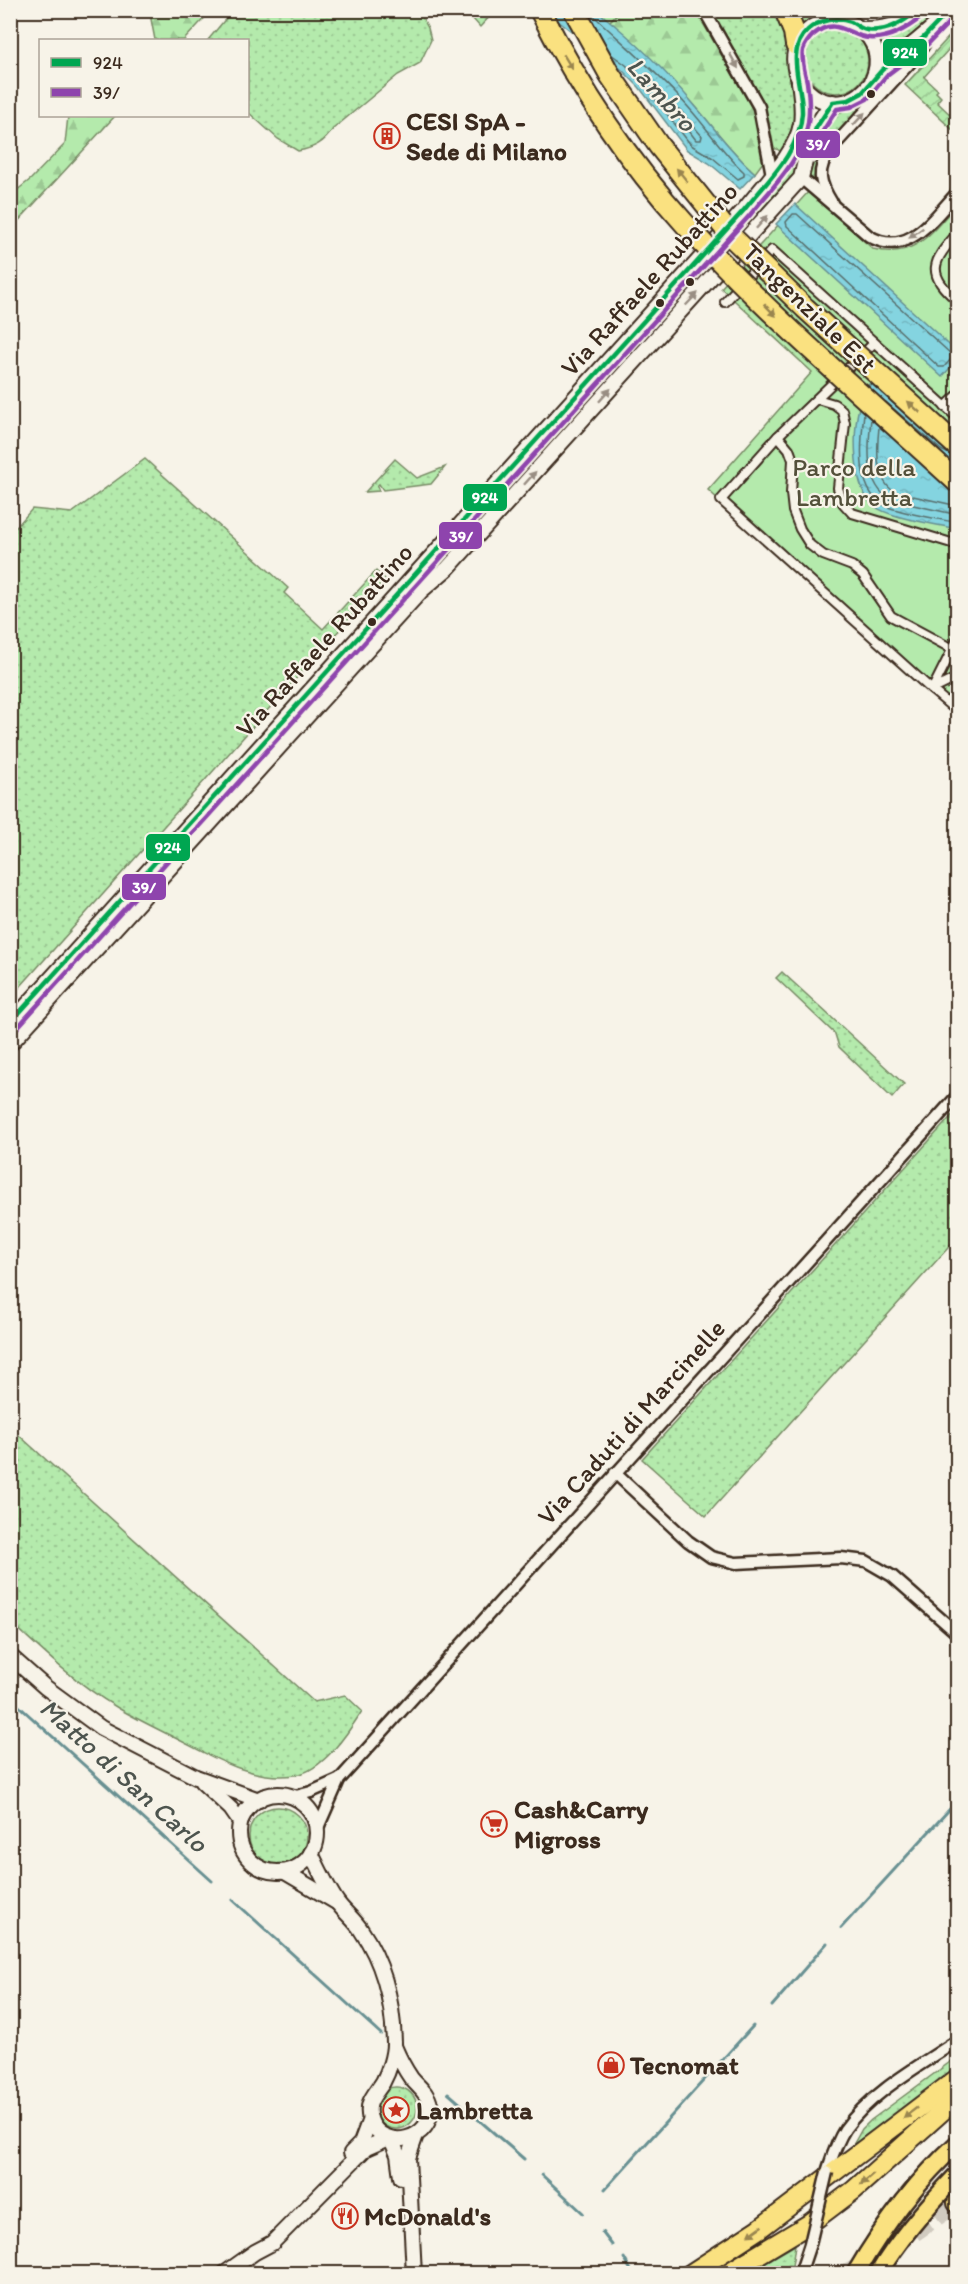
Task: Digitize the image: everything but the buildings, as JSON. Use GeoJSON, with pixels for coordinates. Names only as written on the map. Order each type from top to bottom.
{"type":"FeatureCollection","features":[{"type":"Feature","properties":{"kind":"highway","name":"Tangenziale Est"},"geometry":{"type":"LineString","coordinates":[[540,10],[565,57],[620,143],[685,224],[786,325],[957,483]]}},
{"type":"Feature","properties":{"kind":"highway","name":"Tangenziale Est"},"geometry":{"type":"LineString","coordinates":[[574,10],[609,75],[659,146],[732,237],[805,308],[957,447]]}},
{"type":"Feature","properties":{"kind":"highway"},"geometry":{"type":"LineString","coordinates":[[784,10],[794,32],[796,45]]}},
{"type":"Feature","properties":{"kind":"highway"},"geometry":{"type":"LineString","coordinates":[[690,2274],[759,2229],[957,2078]]}},
{"type":"Feature","properties":{"kind":"highway"},"geometry":{"type":"LineString","coordinates":[[726,2274],[788,2238],[854,2190],[957,2097]]}},
{"type":"Feature","properties":{"kind":"highway"},"geometry":{"type":"LineString","coordinates":[[924,2128],[957,2104]]}},
{"type":"Feature","properties":{"kind":"main road"},"geometry":{"type":"LineString","coordinates":[[855,2274],[890,2219],[957,2143]]}},
{"type":"Feature","properties":{"kind":"main road"},"geometry":{"type":"LineString","coordinates":[[878,2274],[890,2252],[957,2174]]}},
{"type":"Feature","properties":{"kind":"street"},"geometry":{"type":"LineString","coordinates":[[704,10],[759,107],[772,175]]}},
{"type":"Feature","properties":{"kind":"street"},"geometry":{"type":"LineString","coordinates":[[863,29],[879,29],[902,23],[918,10]]}},
{"type":"Feature","properties":{"kind":"street"},"geometry":{"type":"LineString","coordinates":[[799,82],[814,96],[833,102],[854,99],[890,63],[936,26],[951,10]]}},
{"type":"Feature","properties":{"kind":"street"},"geometry":{"type":"LineString","coordinates":[[796,45],[806,31],[835,15],[863,29],[873,41],[877,66],[872,81]]}},
{"type":"Feature","properties":{"kind":"street"},"geometry":{"type":"LineString","coordinates":[[831,203],[821,179],[820,168],[824,159],[918,54],[936,26]]}},
{"type":"Feature","properties":{"kind":"street","name":"Via Raffaele Rubattino"},"geometry":{"type":"LineString","coordinates":[[10,1024],[702,259],[772,175],[798,135],[801,112],[799,82],[794,64],[796,45]]}},
{"type":"Feature","properties":{"kind":"street","name":"Via Raffaele Rubattino"},"geometry":{"type":"LineString","coordinates":[[10,1044],[421,591],[448,568],[801,178],[811,135],[817,122],[833,102]]}},
{"type":"Feature","properties":{"kind":"street"},"geometry":{"type":"LineString","coordinates":[[801,178],[869,236],[879,242],[889,244],[899,243],[920,232],[957,192]]}},
{"type":"Feature","properties":{"kind":"street"},"geometry":{"type":"LineString","coordinates":[[957,233],[940,252],[936,268],[937,277],[945,291],[957,302]]}},
{"type":"Feature","properties":{"kind":"street"},"geometry":{"type":"LineString","coordinates":[[725,302],[772,250],[957,418]]}},
{"type":"Feature","properties":{"kind":"street"},"geometry":{"type":"LineString","coordinates":[[874,343],[778,436],[721,500],[957,712]]}},
{"type":"Feature","properties":{"kind":"street"},"geometry":{"type":"LineString","coordinates":[[945,407],[957,395]]}},
{"type":"Feature","properties":{"kind":"street"},"geometry":{"type":"LineString","coordinates":[[817,399],[834,404],[842,410],[845,423],[838,488],[843,503],[852,513],[957,545]]}},
{"type":"Feature","properties":{"kind":"street"},"geometry":{"type":"LineString","coordinates":[[778,436],[789,449],[793,460],[790,493],[793,510],[800,529],[810,545],[823,555],[858,570],[891,616],[954,650]]}},
{"type":"Feature","properties":{"kind":"street"},"geometry":{"type":"LineString","coordinates":[[932,690],[954,650],[957,638]]}},
{"type":"Feature","properties":{"kind":"street"},"geometry":{"type":"LineString","coordinates":[[932,690],[957,677]]}},
{"type":"Feature","properties":{"kind":"street","name":"Via Caduti di Marcinelle"},"geometry":{"type":"LineString","coordinates":[[317,1830],[339,1780],[957,1095]]}},
{"type":"Feature","properties":{"kind":"street"},"geometry":{"type":"LineString","coordinates":[[615,1473],[688,1541],[711,1557],[736,1563],[841,1558],[866,1562],[892,1576],[957,1634]]}},
{"type":"Feature","properties":{"kind":"street"},"geometry":{"type":"LineString","coordinates":[[10,1656],[45,1687],[101,1728],[196,1777],[259,1800]]}},
{"type":"Feature","properties":{"kind":"street"},"geometry":{"type":"LineString","coordinates":[[196,1777],[222,1799],[240,1822]]}},
{"type":"Feature","properties":{"kind":"street","name":"Via Caduti di Marcinelle"},"geometry":{"type":"LineString","coordinates":[[292,1797],[339,1780]]}},
{"type":"Feature","properties":{"kind":"street"},"geometry":{"type":"LineString","coordinates":[[285,1872],[298,1867],[311,1853],[316,1842],[317,1830],[308,1808],[292,1797],[275,1795],[259,1800],[247,1809],[240,1822],[240,1840],[249,1859],[266,1870],[285,1872],[338,1903]]}},
{"type":"Feature","properties":{"kind":"street"},"geometry":{"type":"LineString","coordinates":[[311,1853],[338,1903],[360,1927],[377,1959],[387,1993],[394,2046],[399,2059],[427,2097],[430,2111],[426,2125],[416,2135],[404,2140],[390,2138],[377,2131],[370,2119]]}},
{"type":"Feature","properties":{"kind":"street"},"geometry":{"type":"LineString","coordinates":[[800,2274],[810,2244],[827,2172],[840,2139],[860,2112],[880,2094],[957,2040]]}},
{"type":"Feature","properties":{"kind":"street"},"geometry":{"type":"LineString","coordinates":[[255,2252],[360,2143],[370,2119],[371,2099],[382,2084],[394,2046]]}},
{"type":"Feature","properties":{"kind":"street"},"geometry":{"type":"LineString","coordinates":[[382,2084],[398,2079],[414,2081]]}},
{"type":"Feature","properties":{"kind":"street"},"geometry":{"type":"LineString","coordinates":[[414,2274],[408,2158],[416,2135]]}},
{"type":"Feature","properties":{"kind":"street"},"geometry":{"type":"LineString","coordinates":[[224,2274],[272,2243],[366,2148],[390,2138]]}},
{"type":"Feature","properties":{"kind":"street"},"geometry":{"type":"LineString","coordinates":[[390,2138],[398,2155],[400,2172],[405,2274]]}},
{"type":"Feature","properties":{"kind":"green space"},"geometry":{"type":"Polygon","coordinates":[[[153,10],[211,11],[185,39],[155,39],[151,19],[153,10]]]}},
{"type":"Feature","properties":{"kind":"green space"},"geometry":{"type":"Polygon","coordinates":[[[233,10],[410,11],[422,17],[431,40],[420,63],[398,75],[333,129],[322,141],[298,151],[278,139],[249,113],[249,39],[209,39],[233,10]]]}},
{"type":"Feature","properties":{"kind":"green space"},"geometry":{"type":"Polygon","coordinates":[[[466,11],[495,11],[480,27],[466,11]]]}},
{"type":"Feature","properties":{"kind":"green space"},"geometry":{"type":"Polygon","coordinates":[[[597,11],[620,11],[609,22],[597,11]]]}},
{"type":"Feature","properties":{"kind":"green space"},"geometry":{"type":"Polygon","coordinates":[[[620,11],[696,11],[751,106],[756,120],[763,162],[755,173],[731,149],[676,84],[609,22],[620,11]]]}},
{"type":"Feature","properties":{"kind":"green space"},"geometry":{"type":"Polygon","coordinates":[[[709,11],[727,14],[740,11],[777,11],[788,40],[787,72],[793,88],[796,109],[791,135],[781,152],[777,149],[770,149],[768,134],[709,11]]]}},
{"type":"Feature","properties":{"kind":"green space"},"geometry":{"type":"Polygon","coordinates":[[[793,11],[821,11],[822,14],[801,27],[793,11]]]}},
{"type":"Feature","properties":{"kind":"green space"},"geometry":{"type":"Polygon","coordinates":[[[850,11],[893,11],[877,17],[850,11]]]}},
{"type":"Feature","properties":{"kind":"green space"},"geometry":{"type":"Polygon","coordinates":[[[921,18],[929,24],[885,58],[878,36],[902,31],[921,18]]]}},
{"type":"Feature","properties":{"kind":"green space"},"geometry":{"type":"Polygon","coordinates":[[[957,28],[957,40],[924,77],[938,90],[936,92],[941,97],[937,102],[957,121],[957,134],[905,85],[957,28]]]}},
{"type":"Feature","properties":{"kind":"green space"},"geometry":{"type":"Polygon","coordinates":[[[836,29],[854,35],[862,43],[868,61],[862,79],[854,87],[836,93],[818,87],[810,79],[804,61],[810,43],[818,35],[836,29]]]}},
{"type":"Feature","properties":{"kind":"green space"},"geometry":{"type":"Polygon","coordinates":[[[866,102],[817,178],[813,179],[814,187],[809,176],[819,138],[825,126],[838,114],[866,102]]]}},
{"type":"Feature","properties":{"kind":"green space"},"geometry":{"type":"Polygon","coordinates":[[[68,117],[114,117],[11,229],[11,195],[31,179],[65,144],[68,117]]]}},
{"type":"Feature","properties":{"kind":"green space"},"geometry":{"type":"Polygon","coordinates":[[[799,146],[802,146],[793,178],[756,220],[750,220],[748,214],[799,146]]]}},
{"type":"Feature","properties":{"kind":"green space","name":"Parco della Lambretta"},"geometry":{"type":"Polygon","coordinates":[[[809,191],[873,249],[888,251],[900,251],[921,241],[957,204],[957,718],[708,490],[812,372],[721,288],[809,191]]]}},
{"type":"Feature","properties":{"kind":"green space"},"geometry":{"type":"Polygon","coordinates":[[[689,283],[693,287],[11,1038],[10,1030],[689,283]]]}},
{"type":"Feature","properties":{"kind":"green space"},"geometry":{"type":"Polygon","coordinates":[[[145,459],[288,588],[284,593],[323,629],[376,571],[385,579],[11,997],[11,533],[32,509],[72,513],[145,459]]]}},
{"type":"Feature","properties":{"kind":"green space"},"geometry":{"type":"Polygon","coordinates":[[[395,459],[417,478],[445,467],[431,484],[383,490],[379,484],[377,486],[379,491],[365,492],[395,459]]]}},
{"type":"Feature","properties":{"kind":"green space"},"geometry":{"type":"Polygon","coordinates":[[[782,972],[904,1084],[892,1098],[839,1047],[835,1034],[776,978],[782,972]]]}},
{"type":"Feature","properties":{"kind":"green space"},"geometry":{"type":"Polygon","coordinates":[[[957,1110],[957,1238],[706,1516],[642,1459],[957,1110]]]}},
{"type":"Feature","properties":{"kind":"green space"},"geometry":{"type":"Polygon","coordinates":[[[11,1428],[314,1702],[345,1695],[362,1711],[342,1740],[325,1759],[305,1772],[281,1776],[252,1772],[225,1763],[103,1699],[62,1668],[11,1622],[11,1428]]]}},
{"type":"Feature","properties":{"kind":"green space"},"geometry":{"type":"Polygon","coordinates":[[[278,1807],[294,1812],[302,1820],[307,1836],[302,1852],[294,1860],[278,1865],[262,1860],[254,1852],[249,1836],[254,1820],[262,1812],[278,1807]]]}},
{"type":"Feature","properties":{"kind":"green space"},"geometry":{"type":"Polygon","coordinates":[[[957,2057],[957,2071],[848,2154],[862,2129],[871,2120],[957,2057]]]}},
{"type":"Feature","properties":{"kind":"green space"},"geometry":{"type":"Polygon","coordinates":[[[396,2087],[404,2088],[411,2093],[416,2100],[416,2116],[411,2123],[404,2128],[396,2129],[388,2128],[381,2123],[376,2116],[375,2108],[376,2100],[381,2093],[388,2088],[396,2087]]]}},
{"type":"Feature","properties":{"kind":"green space"},"geometry":{"type":"Polygon","coordinates":[[[795,2245],[791,2273],[747,2273],[795,2245]]]}},
{"type":"Feature","properties":{"kind":"water","name":"Lambro"},"geometry":{"type":"Polygon","coordinates":[[[596,10],[661,68],[731,149],[755,173],[740,189],[709,163],[687,150],[639,87],[621,69],[545,11],[596,10]]]}},
{"type":"Feature","properties":{"kind":"water"},"geometry":{"type":"Polygon","coordinates":[[[795,204],[957,352],[957,360],[942,377],[776,224],[795,204]]]}},
{"type":"Feature","properties":{"kind":"water"},"geometry":{"type":"Polygon","coordinates":[[[882,367],[957,435],[957,529],[889,514],[873,505],[866,497],[861,486],[856,459],[857,418],[865,390],[882,367]]]}},
{"type":"Feature","properties":{"kind":"waterway","name":"Matto di San Carlo"},"geometry":{"type":"LineString","coordinates":[[10,1698],[212,1881]]}},
{"type":"Feature","properties":{"kind":"waterway"},"geometry":{"type":"LineString","coordinates":[[841,1928],[958,1800]]}},
{"type":"Feature","properties":{"kind":"waterway","name":"Matto di San Carlo"},"geometry":{"type":"LineString","coordinates":[[233,1900],[381,2034]]}},
{"type":"Feature","properties":{"kind":"waterway"},"geometry":{"type":"LineString","coordinates":[[772,2006],[827,1943]]}},
{"type":"Feature","properties":{"kind":"waterway"},"geometry":{"type":"LineString","coordinates":[[605,2189],[753,2026]]}},
{"type":"Feature","properties":{"kind":"waterway","name":"Matto di San Carlo"},"geometry":{"type":"LineString","coordinates":[[448,2093],[524,2159]]}},
{"type":"Feature","properties":{"kind":"waterway","name":"Matto di San Carlo"},"geometry":{"type":"LineString","coordinates":[[542,2175],[583,2213]]}},
{"type":"Feature","properties":{"kind":"waterway","name":"Matto di San Carlo"},"geometry":{"type":"LineString","coordinates":[[602,2232],[612,2245]]}},
{"type":"Feature","properties":{"kind":"waterway","name":"Matto di San Carlo"},"geometry":{"type":"LineString","coordinates":[[624,2258],[633,2274]]}},
{"type":"Feature","properties":{"kind":"tunnel"},"geometry":{"type":"LineString","coordinates":[[845,2274],[879,2257],[957,2203]]}},
{"type":"Feature","properties":{"kind":"transit line","name":"924"},"geometry":{"type":"LineString","coordinates":[[10,1023],[772,177],[789,153],[800,127],[802,102],[796,59],[797,48],[808,30],[817,24],[834,19],[846,20],[867,30],[881,30],[906,19],[917,10]]}},
{"type":"Feature","properties":{"kind":"transit line","name":"924"},"geometry":{"type":"LineString","coordinates":[[806,157],[816,128],[833,102],[849,100],[862,93],[882,70],[923,38],[950,10]]}},
{"type":"Feature","properties":{"kind":"transit line","name":"39/"},"geometry":{"type":"LineString","coordinates":[[813,159],[823,131],[837,109],[851,107],[867,99],[887,75],[928,44],[956,15]]}},
{"type":"Feature","properties":{"kind":"transit line","name":"39/"},"geometry":{"type":"LineString","coordinates":[[16,1029],[750,215],[776,183],[793,161],[805,136],[809,97],[803,50],[810,38],[821,29],[828,27],[842,28],[869,38],[884,37],[905,29],[923,16]]}},
{"type":"Feature","properties":{"kind":"place","name":"CESI SpA - Sede di Milano"},"geometry":{"type":"Point","coordinates":[387,136]}},
{"type":"Feature","properties":{"kind":"place","name":"Cash&Carry Migross"},"geometry":{"type":"Point","coordinates":[494,1824]}},
{"type":"Feature","properties":{"kind":"place","name":"Tecnomat"},"geometry":{"type":"Point","coordinates":[611,2065]}},
{"type":"Feature","properties":{"kind":"place","name":"Lambretta"},"geometry":{"type":"Point","coordinates":[396,2110]}},
{"type":"Feature","properties":{"kind":"place","name":"McDonald's"},"geometry":{"type":"Point","coordinates":[345,2216]}}]}
